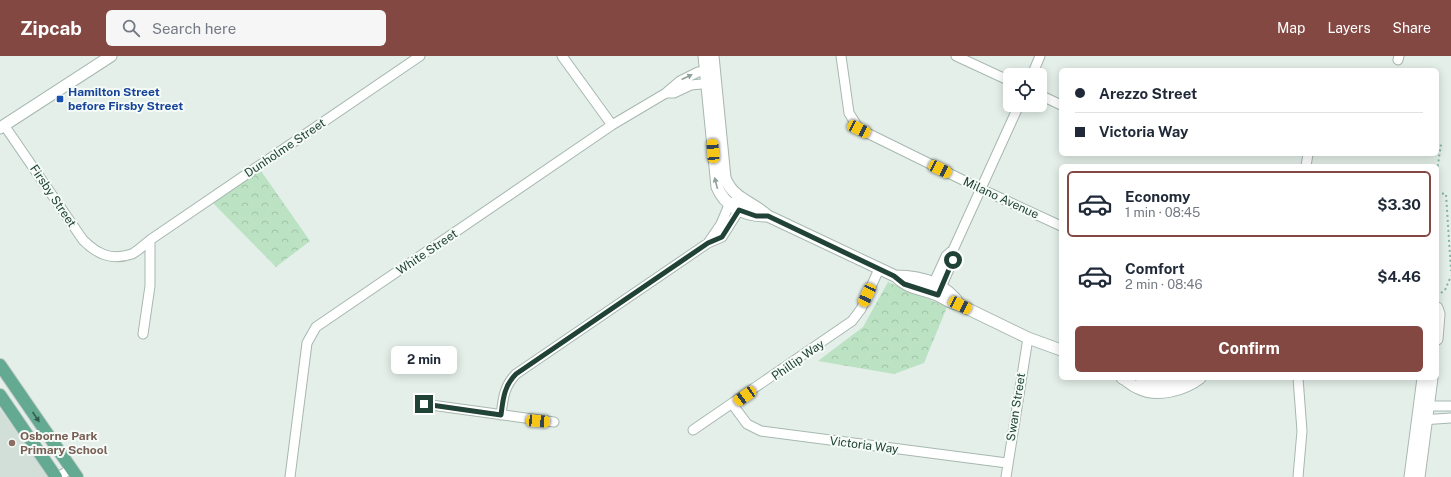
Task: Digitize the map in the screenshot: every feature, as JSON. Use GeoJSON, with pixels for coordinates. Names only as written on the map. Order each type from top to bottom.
{"type":"FeatureCollection","features":[{"type":"Feature","properties":{"kind":"main road"},"geometry":{"type":"LineString","coordinates":[[0,365],[74,473]]}},
{"type":"Feature","properties":{"kind":"main road"},"geometry":{"type":"LineString","coordinates":[[0,395],[57,477]]}},
{"type":"Feature","properties":{"kind":"street"},"geometry":{"type":"LineString","coordinates":[[2,127],[111,56]]}},
{"type":"Feature","properties":{"kind":"street","name":"Dunholme Street"},"geometry":{"type":"LineString","coordinates":[[110,257],[132,254],[150,240],[420,56]]}},
{"type":"Feature","properties":{"kind":"street"},"geometry":{"type":"LineString","coordinates":[[562,56],[612,126]]}},
{"type":"Feature","properties":{"kind":"street"},"geometry":{"type":"LineString","coordinates":[[704,56],[710,72]]}},
{"type":"Feature","properties":{"kind":"street"},"geometry":{"type":"LineString","coordinates":[[712,56],[710,72],[715,178],[720,195],[738,204],[756,216],[768,216],[880,269],[894,276],[904,284],[936,289],[949,303],[960,305],[1028,338],[1059,349]]}},
{"type":"Feature","properties":{"kind":"street","name":"Milano Avenue"},"geometry":{"type":"LineString","coordinates":[[841,56],[849,113],[859,129],[981,189],[1059,225]]}},
{"type":"Feature","properties":{"kind":"street"},"geometry":{"type":"LineString","coordinates":[[956,56],[1003,78]]}},
{"type":"Feature","properties":{"kind":"street"},"geometry":{"type":"LineString","coordinates":[[1035,68],[1040,56]]}},
{"type":"Feature","properties":{"kind":"street","name":"White Street"},"geometry":{"type":"LineString","coordinates":[[290,477],[307,343],[316,327],[612,126],[666,93],[685,78],[698,72],[710,72]]}},
{"type":"Feature","properties":{"kind":"street","name":"White Street"},"geometry":{"type":"LineString","coordinates":[[666,93],[674,93],[692,85],[711,83]]}},
{"type":"Feature","properties":{"kind":"street"},"geometry":{"type":"LineString","coordinates":[[1047,98],[1059,104]]}},
{"type":"Feature","properties":{"kind":"street"},"geometry":{"type":"LineString","coordinates":[[936,289],[946,256],[953,250],[1016,112]]}},
{"type":"Feature","properties":{"kind":"street","name":"Firsby Street"},"geometry":{"type":"LineString","coordinates":[[2,127],[83,240],[96,252],[110,257]]}},
{"type":"Feature","properties":{"kind":"street"},"geometry":{"type":"LineString","coordinates":[[501,415],[505,390],[509,381],[516,374],[708,243],[722,237],[738,204]]}},
{"type":"Feature","properties":{"kind":"street"},"geometry":{"type":"LineString","coordinates":[[143,334],[150,286],[150,240]]}},
{"type":"Feature","properties":{"kind":"street","name":"Phillip Way"},"geometry":{"type":"LineString","coordinates":[[693,430],[733,405],[852,321],[861,309],[880,269]]}},
{"type":"Feature","properties":{"kind":"street","name":"Swan Street"},"geometry":{"type":"LineString","coordinates":[[1006,477],[1007,463],[1028,338]]}},
{"type":"Feature","properties":{"kind":"street"},"geometry":{"type":"LineString","coordinates":[[1126,380],[1138,388],[1162,393],[1188,385],[1197,380]]}},
{"type":"Feature","properties":{"kind":"street"},"geometry":{"type":"LineString","coordinates":[[1131,380],[1157,384],[1175,380]]}},
{"type":"Feature","properties":{"kind":"street"},"geometry":{"type":"LineString","coordinates":[[1298,380],[1302,431],[1298,477]]}},
{"type":"Feature","properties":{"kind":"street"},"geometry":{"type":"LineString","coordinates":[[1423,380],[1424,407]]}},
{"type":"Feature","properties":{"kind":"street"},"geometry":{"type":"LineString","coordinates":[[1410,477],[1424,407],[1431,380]]}},
{"type":"Feature","properties":{"kind":"street"},"geometry":{"type":"LineString","coordinates":[[424,404],[554,422]]}},
{"type":"Feature","properties":{"kind":"street","name":"Victoria Way"},"geometry":{"type":"LineString","coordinates":[[733,405],[746,424],[761,432],[1007,463]]}},
{"type":"Feature","properties":{"kind":"street"},"geometry":{"type":"LineString","coordinates":[[1424,407],[1451,406]]}},
{"type":"Feature","properties":{"kind":"street"},"geometry":{"type":"LineString","coordinates":[[1422,420],[1451,418]]}},
{"type":"Feature","properties":{"kind":"street"},"geometry":{"type":"LineString","coordinates":[[1419,477],[1422,420]]}},
{"type":"Feature","properties":{"kind":"street"},"geometry":{"type":"LineString","coordinates":[[57,477],[74,473]]}},
{"type":"Feature","properties":{"kind":"path"},"geometry":{"type":"LineString","coordinates":[[1438,164],[1441,144],[1439,143]]}},
{"type":"Feature","properties":{"kind":"path"},"geometry":{"type":"LineString","coordinates":[[1439,193],[1446,194],[1451,271]]}},
{"type":"Feature","properties":{"kind":"path"},"geometry":{"type":"LineString","coordinates":[[1439,294],[1445,290],[1451,276]]}},
{"type":"Feature","properties":{"kind":"shaded area","name":"Osborne Park Primary School"},"geometry":{"type":"Polygon","coordinates":[[[0,409],[50,477],[0,477],[0,409]]]}},
{"type":"Feature","properties":{"kind":"green space"},"geometry":{"type":"Polygon","coordinates":[[[261,171],[310,241],[276,267],[213,203],[261,171]]]}},
{"type":"Feature","properties":{"kind":"green space"},"geometry":{"type":"Polygon","coordinates":[[[888,282],[947,307],[924,363],[894,374],[818,361],[863,327],[888,282]]]}},
{"type":"Feature","properties":{"kind":"place","name":"Hamilton Street before Firsby Street"},"geometry":{"type":"Point","coordinates":[60,99]}},
{"type":"Feature","properties":{"kind":"place","name":"Osborne Park Primary School"},"geometry":{"type":"Point","coordinates":[12,443]}},
{"type":"Feature","properties":{"kind":"route"},"geometry":{"type":"LineString","coordinates":[[424,404],[501,415],[505,390],[509,381],[516,374],[708,243],[722,237],[739,210],[756,216],[768,216],[894,276],[904,284],[938,295],[953,260]]}}]}
